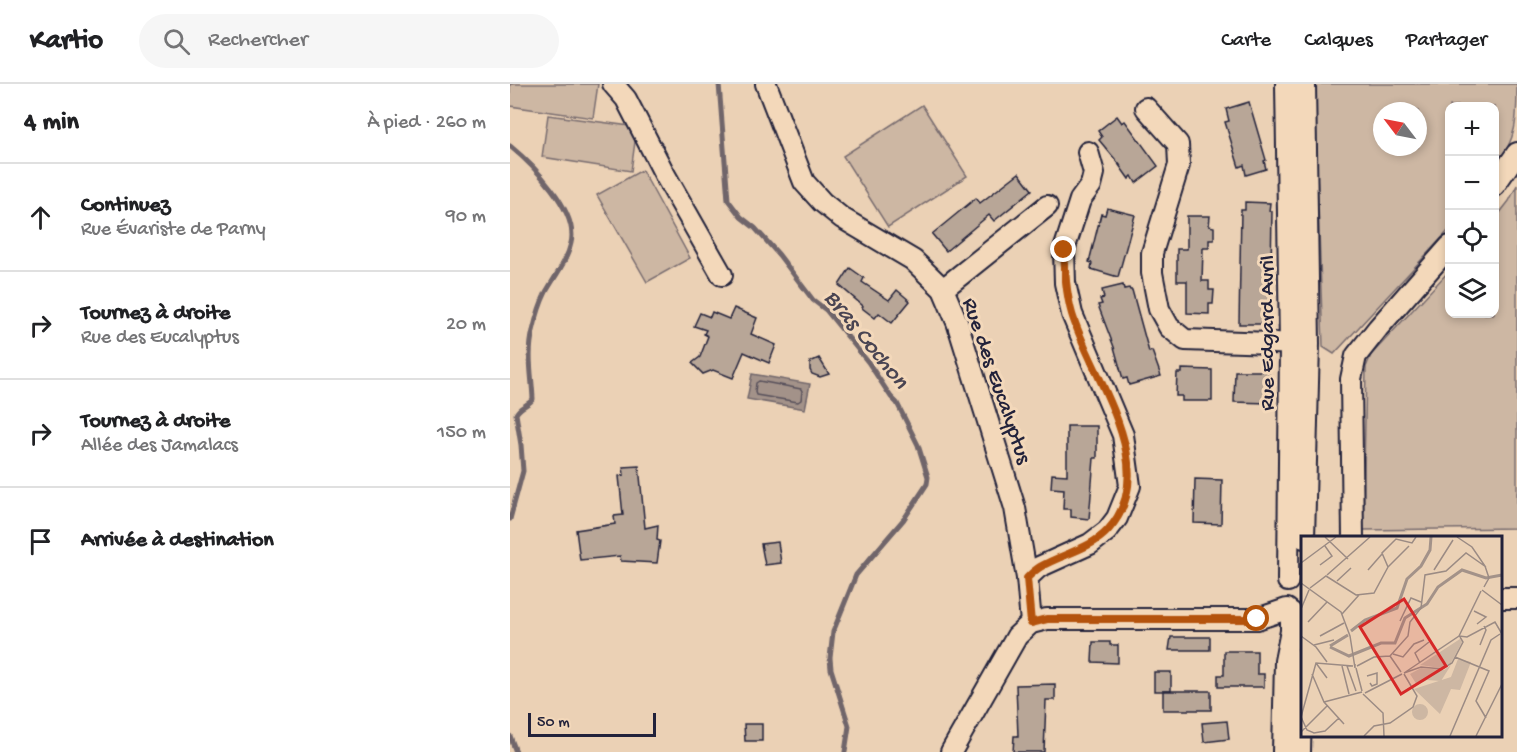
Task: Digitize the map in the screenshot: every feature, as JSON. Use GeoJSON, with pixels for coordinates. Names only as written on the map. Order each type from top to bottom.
{"type":"FeatureCollection","features":[{"type":"Feature","properties":{"kind":"street"},"geometry":{"type":"LineString","coordinates":[[613,84],[626,99],[665,175],[722,275]]}},
{"type":"Feature","properties":{"kind":"street","name":"Rue des Eucalyptus"},"geometry":{"type":"LineString","coordinates":[[766,84],[804,182],[822,202],[842,218],[913,260],[943,289],[957,322],[1015,508],[1027,578],[1031,623]]}},
{"type":"Feature","properties":{"kind":"street","name":"Rue Edgard Avril"},"geometry":{"type":"LineString","coordinates":[[1286,84],[1299,344],[1304,536]]}},
{"type":"Feature","properties":{"kind":"street","name":"Rue Edgard Avril"},"geometry":{"type":"LineString","coordinates":[[1283,752],[1285,661],[1291,631],[1305,84]]}},
{"type":"Feature","properties":{"kind":"street"},"geometry":{"type":"LineString","coordinates":[[1146,108],[1178,144],[1179,165],[1152,253],[1152,273],[1160,309],[1169,327],[1185,340],[1299,344]]}},
{"type":"Feature","properties":{"kind":"street"},"geometry":{"type":"LineString","coordinates":[[1027,578],[1039,567],[1090,544],[1107,531],[1117,518],[1130,486],[1123,435],[1072,314],[1065,284],[1064,250],[1080,200],[1091,185],[1094,173],[1088,152]]}},
{"type":"Feature","properties":{"kind":"street"},"geometry":{"type":"LineString","coordinates":[[1499,179],[1517,153]]}},
{"type":"Feature","properties":{"kind":"street"},"geometry":{"type":"LineString","coordinates":[[943,289],[1047,207]]}},
{"type":"Feature","properties":{"kind":"street"},"geometry":{"type":"LineString","coordinates":[[1353,536],[1351,380],[1356,356],[1445,251]]}},
{"type":"Feature","properties":{"kind":"street"},"geometry":{"type":"LineString","coordinates":[[951,752],[1017,636],[1031,623],[1047,619],[1257,619],[1292,598]]}},
{"type":"Feature","properties":{"kind":"street"},"geometry":{"type":"LineString","coordinates":[[1300,752],[1301,706]]}},
{"type":"Feature","properties":{"kind":"shaded area"},"geometry":{"type":"Polygon","coordinates":[[[510,84],[598,84],[593,118],[510,106],[510,84]]]}},
{"type":"Feature","properties":{"kind":"shaded area"},"geometry":{"type":"Polygon","coordinates":[[[1314,84],[1517,84],[1517,109],[1512,138],[1499,163],[1499,102],[1445,102],[1445,234],[1334,354],[1323,347],[1314,84]]]}},
{"type":"Feature","properties":{"kind":"shaded area"},"geometry":{"type":"Polygon","coordinates":[[[922,105],[967,176],[888,227],[843,156],[922,105]]]}},
{"type":"Feature","properties":{"kind":"shaded area"},"geometry":{"type":"Polygon","coordinates":[[[548,115],[637,127],[631,171],[542,157],[548,115]]]}},
{"type":"Feature","properties":{"kind":"shaded area"},"geometry":{"type":"Polygon","coordinates":[[[642,170],[690,258],[647,282],[597,195],[642,170]]]}},
{"type":"Feature","properties":{"kind":"shaded area"},"geometry":{"type":"Polygon","coordinates":[[[1517,185],[1517,528],[1363,530],[1366,367],[1371,355],[1445,275],[1445,318],[1499,318],[1499,214],[1517,185]]]}},
{"type":"Feature","properties":{"kind":"water"},"geometry":{"type":"Polygon","coordinates":[[[752,374],[810,384],[805,409],[747,399],[752,374]]]}},
{"type":"Feature","properties":{"kind":"building"},"geometry":{"type":"Polygon","coordinates":[[[1249,102],[1266,160],[1264,161],[1266,169],[1246,175],[1244,165],[1239,167],[1225,122],[1229,121],[1226,109],[1249,102]]]}},
{"type":"Feature","properties":{"kind":"building"},"geometry":{"type":"Polygon","coordinates":[[[1117,116],[1122,123],[1125,121],[1158,166],[1136,183],[1132,176],[1129,179],[1099,140],[1102,137],[1098,131],[1117,116]]]}},
{"type":"Feature","properties":{"kind":"building"},"geometry":{"type":"Polygon","coordinates":[[[1019,173],[1032,190],[994,221],[989,215],[946,251],[932,234],[976,198],[980,203],[1019,173]]]}},
{"type":"Feature","properties":{"kind":"building"},"geometry":{"type":"Polygon","coordinates":[[[1245,202],[1270,203],[1269,211],[1272,211],[1270,324],[1239,324],[1241,210],[1245,210],[1245,202]]]}},
{"type":"Feature","properties":{"kind":"building"},"geometry":{"type":"Polygon","coordinates":[[[1107,208],[1135,215],[1118,277],[1091,269],[1092,263],[1089,262],[1101,214],[1105,215],[1107,208]]]}},
{"type":"Feature","properties":{"kind":"building"},"geometry":{"type":"Polygon","coordinates":[[[1187,216],[1210,216],[1209,226],[1214,227],[1214,240],[1209,240],[1209,248],[1203,248],[1202,281],[1209,281],[1209,290],[1214,290],[1213,304],[1209,304],[1209,314],[1187,313],[1187,281],[1177,281],[1177,249],[1187,249],[1187,216]]]}},
{"type":"Feature","properties":{"kind":"building"},"geometry":{"type":"Polygon","coordinates":[[[850,268],[864,278],[862,282],[889,300],[897,290],[910,301],[892,323],[879,313],[875,318],[839,285],[850,268]]]}},
{"type":"Feature","properties":{"kind":"building"},"geometry":{"type":"Polygon","coordinates":[[[1123,285],[1124,289],[1132,290],[1149,352],[1152,351],[1161,376],[1129,385],[1127,378],[1123,379],[1098,305],[1102,304],[1100,299],[1104,298],[1102,290],[1123,285]]]}},
{"type":"Feature","properties":{"kind":"building"},"geometry":{"type":"Polygon","coordinates":[[[734,308],[757,318],[751,334],[776,345],[769,363],[744,352],[733,378],[713,370],[703,374],[692,363],[700,357],[708,336],[704,334],[706,330],[694,326],[700,313],[710,317],[712,312],[729,319],[734,308]]]}},
{"type":"Feature","properties":{"kind":"building"},"geometry":{"type":"Polygon","coordinates":[[[819,358],[829,374],[820,377],[812,374],[810,370],[810,362],[819,358]]]}},
{"type":"Feature","properties":{"kind":"building"},"geometry":{"type":"Polygon","coordinates":[[[1182,369],[1212,370],[1212,401],[1182,401],[1182,396],[1176,396],[1177,373],[1182,373],[1182,369]]]}},
{"type":"Feature","properties":{"kind":"building"},"geometry":{"type":"Polygon","coordinates":[[[1235,371],[1269,371],[1268,403],[1234,402],[1235,371]]]}},
{"type":"Feature","properties":{"kind":"building"},"geometry":{"type":"Polygon","coordinates":[[[1067,426],[1097,426],[1097,458],[1094,458],[1089,519],[1071,517],[1071,509],[1063,509],[1064,489],[1051,488],[1052,474],[1067,475],[1067,426]]]}},
{"type":"Feature","properties":{"kind":"building"},"geometry":{"type":"Polygon","coordinates":[[[639,466],[645,528],[658,525],[657,540],[660,541],[657,563],[621,561],[620,556],[580,560],[576,530],[615,524],[614,516],[623,515],[619,476],[624,475],[623,467],[639,466]]]}},
{"type":"Feature","properties":{"kind":"building"},"geometry":{"type":"Polygon","coordinates":[[[1195,479],[1222,480],[1221,524],[1194,523],[1195,479]]]}},
{"type":"Feature","properties":{"kind":"building"},"geometry":{"type":"Polygon","coordinates":[[[778,542],[781,563],[765,565],[761,544],[778,542]]]}},
{"type":"Feature","properties":{"kind":"building"},"geometry":{"type":"Polygon","coordinates":[[[1171,637],[1210,637],[1210,650],[1169,650],[1171,637]]]}},
{"type":"Feature","properties":{"kind":"building"},"geometry":{"type":"Polygon","coordinates":[[[1093,642],[1110,642],[1110,645],[1118,645],[1118,663],[1092,662],[1093,642]]]}},
{"type":"Feature","properties":{"kind":"building"},"geometry":{"type":"Polygon","coordinates":[[[1224,651],[1257,651],[1257,674],[1264,674],[1264,687],[1218,687],[1218,675],[1224,675],[1224,651]]]}},
{"type":"Feature","properties":{"kind":"building"},"geometry":{"type":"Polygon","coordinates":[[[1154,672],[1171,672],[1171,691],[1154,691],[1154,672]]]}},
{"type":"Feature","properties":{"kind":"building"},"geometry":{"type":"Polygon","coordinates":[[[1055,684],[1055,700],[1046,700],[1044,752],[1013,752],[1014,736],[1018,736],[1016,685],[1055,684]]]}},
{"type":"Feature","properties":{"kind":"building"},"geometry":{"type":"Polygon","coordinates":[[[1163,691],[1211,691],[1211,710],[1163,710],[1163,691]]]}},
{"type":"Feature","properties":{"kind":"building"},"geometry":{"type":"Polygon","coordinates":[[[1227,721],[1229,739],[1204,742],[1202,723],[1227,721]]]}},
{"type":"Feature","properties":{"kind":"building"},"geometry":{"type":"Polygon","coordinates":[[[744,724],[762,724],[762,741],[745,741],[744,724]]]}},
{"type":"Feature","properties":{"kind":"waterway","name":"Bras Cochon"},"geometry":{"type":"LineString","coordinates":[[719,84],[728,200],[741,217],[755,228],[779,255],[813,300],[826,310],[868,362],[897,403],[918,445],[928,477],[927,484],[904,519],[856,575],[833,632],[831,669],[849,726],[845,752]]}},
{"type":"Feature","properties":{"kind":"waterway"},"geometry":{"type":"LineString","coordinates":[[510,146],[552,189],[568,217],[572,230],[569,250],[538,311],[531,340],[533,399],[516,414],[523,471],[510,519]]}},
{"type":"Feature","properties":{"kind":"waterway"},"geometry":{"type":"LineString","coordinates":[[510,736],[516,752]]}},
{"type":"Feature","properties":{"kind":"route"},"geometry":{"type":"LineString","coordinates":[[1064,250],[1065,284],[1072,314],[1123,435],[1130,486],[1117,518],[1107,531],[1090,544],[1039,567],[1027,578],[1031,623],[1047,619],[1257,619]]}}]}
